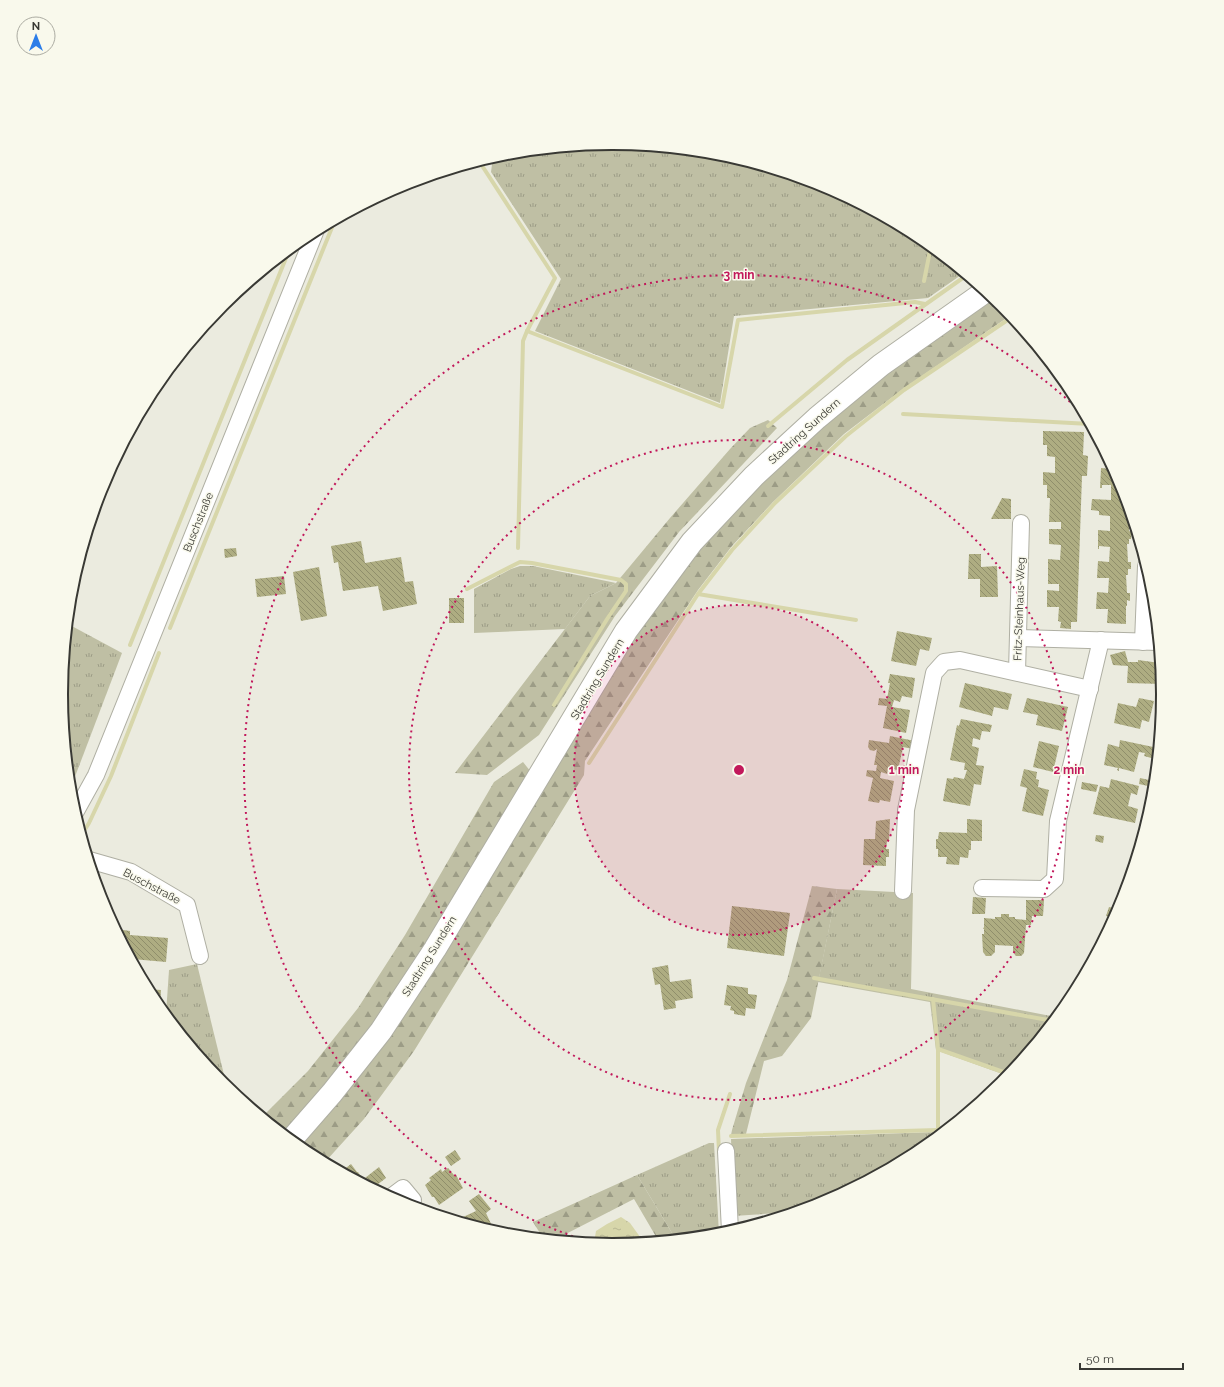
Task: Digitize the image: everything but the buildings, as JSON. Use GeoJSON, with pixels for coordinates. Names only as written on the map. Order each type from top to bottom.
{"type":"FeatureCollection","features":[{"type":"Feature","properties":{"kind":"main road","name":"Stadtring Sundern"},"geometry":{"type":"LineString","coordinates":[[295,1135],[332,1093],[381,1030],[435,949],[626,631],[692,542],[754,476],[817,418],[881,366],[982,294]]}},
{"type":"Feature","properties":{"kind":"street","name":"Buschstraße"},"geometry":{"type":"LineString","coordinates":[[79,805],[96,775],[312,240]]}},
{"type":"Feature","properties":{"kind":"street","name":"Fritz-Steinhaus-Weg"},"geometry":{"type":"LineString","coordinates":[[903,891],[906,810],[934,673],[944,662],[960,660],[1017,672],[1021,524]]}},
{"type":"Feature","properties":{"kind":"street"},"geometry":{"type":"LineString","coordinates":[[1019,638],[1151,642],[1149,605]]}},
{"type":"Feature","properties":{"kind":"street"},"geometry":{"type":"LineString","coordinates":[[982,888],[1044,890],[1055,879],[1058,821],[1101,640]]}},
{"type":"Feature","properties":{"kind":"street"},"geometry":{"type":"LineString","coordinates":[[1017,672],[1090,689]]}},
{"type":"Feature","properties":{"kind":"street","name":"Buschstraße"},"geometry":{"type":"LineString","coordinates":[[95,862],[130,872],[187,905],[200,956]]}},
{"type":"Feature","properties":{"kind":"street"},"geometry":{"type":"LineString","coordinates":[[726,1151],[730,1224]]}},
{"type":"Feature","properties":{"kind":"street"},"geometry":{"type":"LineString","coordinates":[[397,1193],[403,1188],[412,1199]]}},
{"type":"Feature","properties":{"kind":"green space"},"geometry":{"type":"Polygon","coordinates":[[[576,151],[648,151],[683,154],[718,160],[787,178],[853,206],[884,222],[914,241],[960,276],[928,298],[734,316],[720,403],[535,331],[561,279],[491,172],[492,163],[541,154],[576,151]]]}},
{"type":"Feature","properties":{"kind":"green space"},"geometry":{"type":"Polygon","coordinates":[[[989,301],[1006,319],[903,389],[844,434],[773,502],[732,546],[698,590],[585,761],[584,775],[414,1051],[364,1119],[329,1158],[303,1141],[628,645],[695,552],[759,482],[885,373],[989,301]]]}},
{"type":"Feature","properties":{"kind":"green space"},"geometry":{"type":"Polygon","coordinates":[[[768,420],[777,428],[679,532],[615,616],[539,735],[487,775],[455,773],[590,596],[616,583],[730,449],[750,428],[768,420]]]}},
{"type":"Feature","properties":{"kind":"green space"},"geometry":{"type":"Polygon","coordinates":[[[520,566],[533,566],[616,583],[590,596],[565,629],[474,633],[474,589],[511,569],[520,566]]]}},
{"type":"Feature","properties":{"kind":"green space"},"geometry":{"type":"Polygon","coordinates":[[[73,626],[122,653],[75,777],[69,729],[68,694],[69,658],[73,626]]]}},
{"type":"Feature","properties":{"kind":"green space"},"geometry":{"type":"Polygon","coordinates":[[[523,762],[531,772],[377,1023],[324,1088],[287,1129],[266,1113],[308,1071],[358,1008],[405,935],[494,782],[523,762]]]}},
{"type":"Feature","properties":{"kind":"green space"},"geometry":{"type":"Polygon","coordinates":[[[812,886],[837,889],[811,1018],[782,1056],[764,1061],[746,1134],[731,1135],[746,1083],[787,980],[812,886]]]}},
{"type":"Feature","properties":{"kind":"green space"},"geometry":{"type":"Polygon","coordinates":[[[837,889],[913,893],[911,989],[1050,1016],[1001,1074],[936,1050],[930,1002],[818,982],[837,889]]]}},
{"type":"Feature","properties":{"kind":"green space"},"geometry":{"type":"Polygon","coordinates":[[[197,964],[224,1075],[180,1025],[167,1006],[169,970],[197,964]]]}},
{"type":"Feature","properties":{"kind":"green space"},"geometry":{"type":"Polygon","coordinates":[[[933,1132],[884,1165],[820,1196],[772,1213],[734,1216],[731,1139],[933,1132]]]}},
{"type":"Feature","properties":{"kind":"green space"},"geometry":{"type":"Polygon","coordinates":[[[709,1143],[714,1143],[719,1227],[673,1234],[637,1175],[709,1143]]]}},
{"type":"Feature","properties":{"kind":"green space"},"geometry":{"type":"Polygon","coordinates":[[[637,1175],[673,1234],[655,1235],[634,1199],[564,1235],[540,1233],[533,1222],[637,1175]]]}},
{"type":"Feature","properties":{"kind":"water"},"geometry":{"type":"Polygon","coordinates":[[[621,1217],[630,1223],[640,1236],[595,1237],[596,1231],[621,1217]]]}},
{"type":"Feature","properties":{"kind":"waterway"},"geometry":{"type":"LineString","coordinates":[[482,166],[555,278],[523,341],[518,548]]}},
{"type":"Feature","properties":{"kind":"waterway"},"geometry":{"type":"LineString","coordinates":[[170,628],[332,227]]}},
{"type":"Feature","properties":{"kind":"waterway"},"geometry":{"type":"LineString","coordinates":[[924,281],[930,252]]}},
{"type":"Feature","properties":{"kind":"waterway"},"geometry":{"type":"LineString","coordinates":[[130,645],[286,259]]}},
{"type":"Feature","properties":{"kind":"waterway"},"geometry":{"type":"LineString","coordinates":[[768,426],[847,360],[963,278]]}},
{"type":"Feature","properties":{"kind":"waterway"},"geometry":{"type":"LineString","coordinates":[[527,331],[722,407],[738,320],[915,302],[925,304]]}},
{"type":"Feature","properties":{"kind":"waterway"},"geometry":{"type":"LineString","coordinates":[[589,763],[698,594],[732,550],[775,503],[846,436],[904,390],[1007,320]]}},
{"type":"Feature","properties":{"kind":"waterway"},"geometry":{"type":"LineString","coordinates":[[903,414],[1084,424]]}},
{"type":"Feature","properties":{"kind":"waterway"},"geometry":{"type":"LineString","coordinates":[[467,589],[520,562],[621,580],[626,584],[626,591],[554,705]]}},
{"type":"Feature","properties":{"kind":"waterway"},"geometry":{"type":"LineString","coordinates":[[698,594],[856,620]]}},
{"type":"Feature","properties":{"kind":"waterway"},"geometry":{"type":"LineString","coordinates":[[86,828],[111,776],[159,653]]}},
{"type":"Feature","properties":{"kind":"waterway"},"geometry":{"type":"LineString","coordinates":[[814,978],[1048,1020]]}},
{"type":"Feature","properties":{"kind":"waterway"},"geometry":{"type":"LineString","coordinates":[[933,999],[938,1049],[938,1129]]}},
{"type":"Feature","properties":{"kind":"waterway"},"geometry":{"type":"LineString","coordinates":[[938,1049],[1003,1072]]}},
{"type":"Feature","properties":{"kind":"waterway"},"geometry":{"type":"LineString","coordinates":[[719,1152],[718,1130],[730,1094]]}},
{"type":"Feature","properties":{"kind":"waterway"},"geometry":{"type":"LineString","coordinates":[[731,1136],[936,1130]]}}]}
